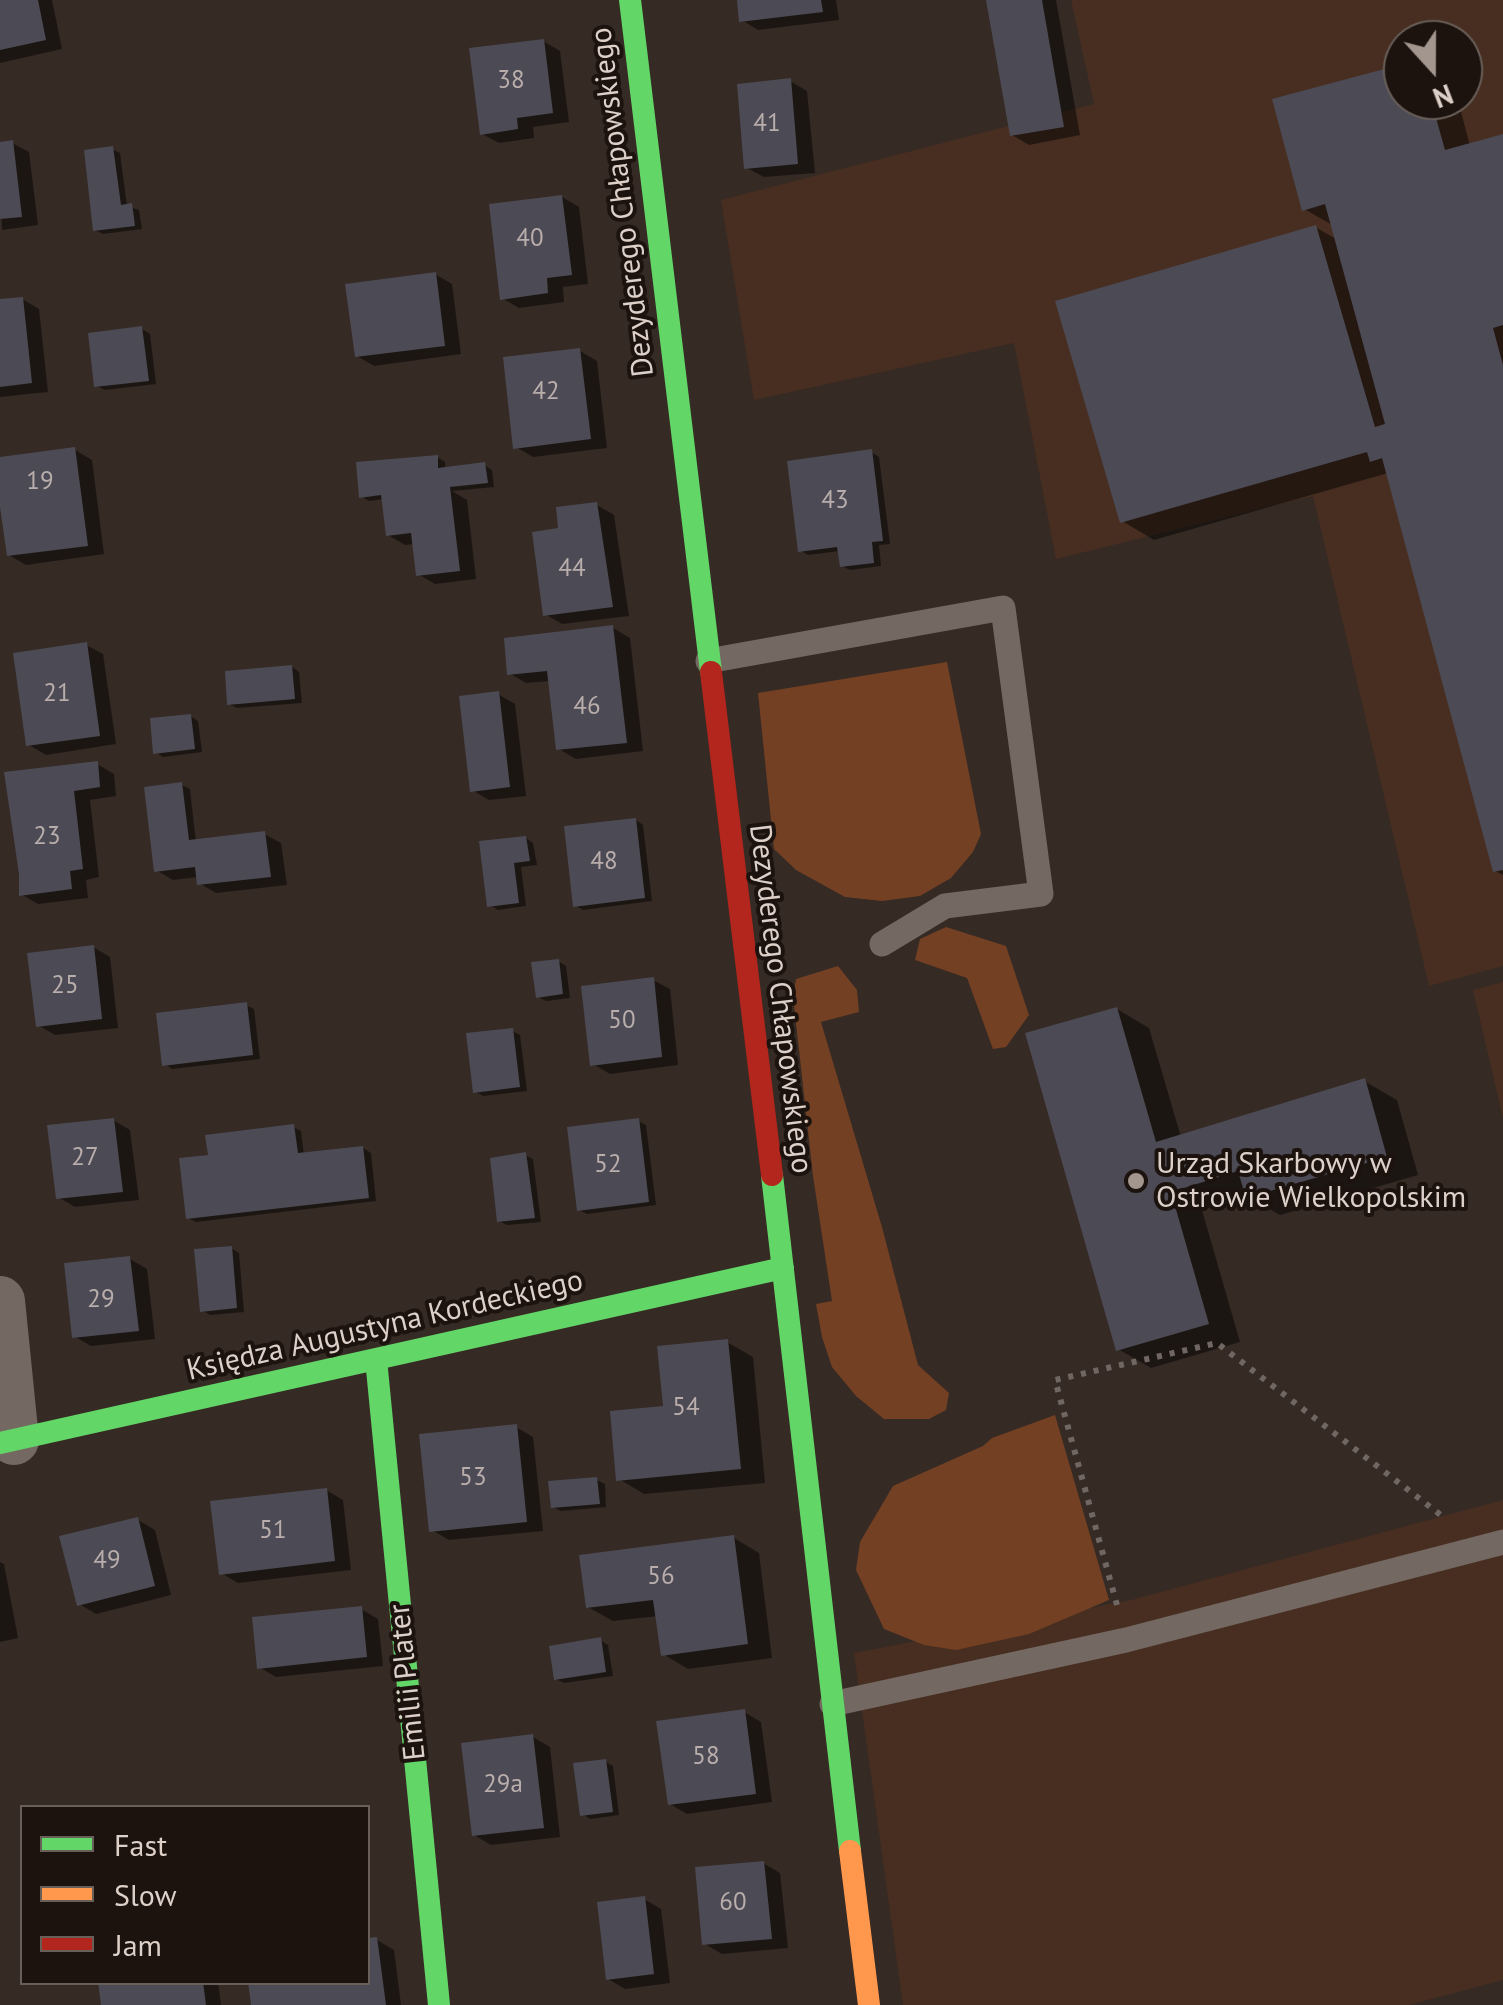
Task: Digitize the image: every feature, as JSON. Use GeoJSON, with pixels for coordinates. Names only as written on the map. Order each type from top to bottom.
{"type":"FeatureCollection","features":[{"type":"Feature","properties":{"kind":"street","name":"Dezyderego Chłapowskiego"},"geometry":{"type":"LineString","coordinates":[[630,0],[810,1480],[832,1704],[869,2005]]}},
{"type":"Feature","properties":{"kind":"street","name":"Księdza Augustyna Kordeckiego"},"geometry":{"type":"LineString","coordinates":[[7,1442],[783,1268]]}},
{"type":"Feature","properties":{"kind":"street"},"geometry":{"type":"LineString","coordinates":[[0,1302],[7,1442]]}},
{"type":"Feature","properties":{"kind":"street","name":"Emilii Plater"},"geometry":{"type":"LineString","coordinates":[[376,1359],[439,2005]]}},
{"type":"Feature","properties":{"kind":"lane"},"geometry":{"type":"LineString","coordinates":[[708,661],[1003,608],[1041,894],[945,906],[882,944]]}},
{"type":"Feature","properties":{"kind":"lane"},"geometry":{"type":"LineString","coordinates":[[832,1704],[1126,1640],[1493,1544]]}},
{"type":"Feature","properties":{"kind":"path"},"geometry":{"type":"LineString","coordinates":[[1126,1640],[1055,1380],[1216,1343],[1493,1544]]}},
{"type":"Feature","properties":{"kind":"shaded area"},"geometry":{"type":"Polygon","coordinates":[[[1071,0],[1503,0],[1503,966],[1429,986],[1313,496],[1056,559],[1014,343],[754,400],[721,200],[1094,104],[1071,0]]]}},
{"type":"Feature","properties":{"kind":"shaded area"},"geometry":{"type":"Polygon","coordinates":[[[947,662],[981,834],[973,852],[951,878],[920,896],[882,901],[845,897],[796,870],[774,849],[758,693],[947,662]]]}},
{"type":"Feature","properties":{"kind":"shaded area"},"geometry":{"type":"Polygon","coordinates":[[[946,927],[1006,946],[1029,1015],[1006,1047],[993,1049],[967,978],[915,960],[920,939],[946,927]]]}},
{"type":"Feature","properties":{"kind":"shaded area"},"geometry":{"type":"Polygon","coordinates":[[[838,966],[857,990],[859,1012],[821,1022],[918,1365],[949,1393],[946,1410],[929,1419],[884,1419],[856,1396],[832,1367],[822,1337],[816,1304],[832,1301],[793,996],[796,979],[838,966]]]}},
{"type":"Feature","properties":{"kind":"shaded area"},"geometry":{"type":"Polygon","coordinates":[[[1503,982],[1503,1118],[1473,990],[1503,982]]]}},
{"type":"Feature","properties":{"kind":"shaded area"},"geometry":{"type":"Polygon","coordinates":[[[1055,1415],[1109,1600],[1029,1634],[956,1650],[924,1645],[884,1629],[856,1570],[860,1542],[893,1486],[983,1446],[992,1438],[1055,1415]]]}},
{"type":"Feature","properties":{"kind":"shaded area"},"geometry":{"type":"Polygon","coordinates":[[[1503,1500],[1503,1980],[1409,2005],[903,2005],[854,1653],[1131,1600],[1503,1500]]]}},
{"type":"Feature","properties":{"kind":"building"},"geometry":{"type":"Polygon","coordinates":[[[0,0],[38,0],[46,40],[0,50],[0,0]]]}},
{"type":"Feature","properties":{"kind":"building"},"geometry":{"type":"Polygon","coordinates":[[[737,0],[821,0],[823,12],[739,22],[737,0]]]}},
{"type":"Feature","properties":{"kind":"building"},"geometry":{"type":"Polygon","coordinates":[[[986,0],[1042,0],[1064,127],[1010,136],[986,0]]]}},
{"type":"Feature","properties":{"kind":"building"},"geometry":{"type":"Polygon","coordinates":[[[544,39],[553,113],[517,118],[518,129],[480,135],[469,48],[544,39]]]}},
{"type":"Feature","properties":{"kind":"building"},"geometry":{"type":"Polygon","coordinates":[[[1383,69],[1383,120],[1437,120],[1445,150],[1503,134],[1503,325],[1493,328],[1503,365],[1503,870],[1493,872],[1382,458],[1370,462],[1367,452],[1120,523],[1055,301],[1316,225],[1375,427],[1385,424],[1325,204],[1302,211],[1272,99],[1383,69]]]}},
{"type":"Feature","properties":{"kind":"building"},"geometry":{"type":"Polygon","coordinates":[[[791,78],[798,164],[744,169],[737,84],[791,78]]]}},
{"type":"Feature","properties":{"kind":"building"},"geometry":{"type":"Polygon","coordinates":[[[13,140],[22,217],[0,219],[0,142],[13,140]]]}},
{"type":"Feature","properties":{"kind":"building"},"geometry":{"type":"Polygon","coordinates":[[[113,146],[121,205],[132,203],[135,226],[93,231],[84,150],[113,146]]]}},
{"type":"Feature","properties":{"kind":"building"},"geometry":{"type":"Polygon","coordinates":[[[562,195],[572,275],[547,278],[548,293],[500,300],[489,204],[562,195]]]}},
{"type":"Feature","properties":{"kind":"building"},"geometry":{"type":"Polygon","coordinates":[[[436,272],[445,346],[355,357],[345,284],[436,272]]]}},
{"type":"Feature","properties":{"kind":"building"},"geometry":{"type":"Polygon","coordinates":[[[23,297],[32,383],[0,387],[0,299],[23,297]]]}},
{"type":"Feature","properties":{"kind":"building"},"geometry":{"type":"Polygon","coordinates":[[[142,326],[149,381],[94,387],[88,333],[142,326]]]}},
{"type":"Feature","properties":{"kind":"building"},"geometry":{"type":"Polygon","coordinates":[[[580,348],[591,439],[513,449],[503,357],[580,348]]]}},
{"type":"Feature","properties":{"kind":"building"},"geometry":{"type":"Polygon","coordinates":[[[75,447],[88,546],[7,556],[0,507],[0,457],[75,447]]]}},
{"type":"Feature","properties":{"kind":"building"},"geometry":{"type":"Polygon","coordinates":[[[872,449],[883,541],[872,542],[874,563],[840,567],[837,547],[798,552],[787,461],[872,449]]]}},
{"type":"Feature","properties":{"kind":"building"},"geometry":{"type":"Polygon","coordinates":[[[438,455],[438,468],[485,462],[488,483],[450,487],[460,571],[416,576],[411,533],[386,536],[381,495],[359,498],[356,462],[438,455]]]}},
{"type":"Feature","properties":{"kind":"building"},"geometry":{"type":"Polygon","coordinates":[[[597,502],[613,607],[543,616],[532,532],[558,528],[556,507],[597,502]]]}},
{"type":"Feature","properties":{"kind":"building"},"geometry":{"type":"Polygon","coordinates":[[[613,625],[627,743],[556,750],[547,671],[507,675],[504,638],[613,625]]]}},
{"type":"Feature","properties":{"kind":"building"},"geometry":{"type":"Polygon","coordinates":[[[87,642],[100,736],[26,746],[13,653],[87,642]]]}},
{"type":"Feature","properties":{"kind":"building"},"geometry":{"type":"Polygon","coordinates":[[[292,665],[295,699],[227,705],[225,671],[292,665]]]}},
{"type":"Feature","properties":{"kind":"building"},"geometry":{"type":"Polygon","coordinates":[[[499,691],[510,787],[470,792],[459,696],[499,691]]]}},
{"type":"Feature","properties":{"kind":"building"},"geometry":{"type":"Polygon","coordinates":[[[191,714],[195,749],[153,754],[150,718],[191,714]]]}},
{"type":"Feature","properties":{"kind":"building"},"geometry":{"type":"Polygon","coordinates":[[[98,761],[100,787],[74,791],[83,869],[70,871],[72,889],[19,896],[4,772],[98,761]]]}},
{"type":"Feature","properties":{"kind":"building"},"geometry":{"type":"Polygon","coordinates":[[[182,782],[189,840],[265,831],[271,877],[197,885],[195,867],[154,872],[144,787],[182,782]]]}},
{"type":"Feature","properties":{"kind":"building"},"geometry":{"type":"Polygon","coordinates":[[[636,818],[645,898],[573,907],[564,826],[636,818]]]}},
{"type":"Feature","properties":{"kind":"building"},"geometry":{"type":"Polygon","coordinates":[[[526,836],[530,861],[514,863],[519,903],[487,907],[479,841],[526,836]]]}},
{"type":"Feature","properties":{"kind":"building"},"geometry":{"type":"Polygon","coordinates":[[[94,945],[102,1019],[36,1027],[27,953],[94,945]]]}},
{"type":"Feature","properties":{"kind":"building"},"geometry":{"type":"Polygon","coordinates":[[[559,959],[563,994],[536,998],[531,962],[559,959]]]}},
{"type":"Feature","properties":{"kind":"building"},"geometry":{"type":"Polygon","coordinates":[[[654,977],[662,1057],[590,1066],[581,986],[654,977]]]}},
{"type":"Feature","properties":{"kind":"building"},"geometry":{"type":"Polygon","coordinates":[[[247,1002],[253,1055],[162,1066],[156,1013],[247,1002]]]}},
{"type":"Feature","properties":{"kind":"building","name":"Urząd Skarbowy w Ostrowie Wielkopolskim"},"geometry":{"type":"Polygon","coordinates":[[[1117,1007],[1156,1142],[1365,1078],[1387,1157],[1246,1198],[1238,1171],[1171,1192],[1209,1324],[1116,1351],[1025,1033],[1117,1007]]]}},
{"type":"Feature","properties":{"kind":"building"},"geometry":{"type":"Polygon","coordinates":[[[513,1028],[520,1087],[473,1093],[466,1033],[513,1028]]]}},
{"type":"Feature","properties":{"kind":"building"},"geometry":{"type":"Polygon","coordinates":[[[114,1118],[123,1192],[56,1199],[47,1125],[114,1118]]]}},
{"type":"Feature","properties":{"kind":"building"},"geometry":{"type":"Polygon","coordinates":[[[639,1118],[649,1202],[577,1211],[567,1127],[639,1118]]]}},
{"type":"Feature","properties":{"kind":"building"},"geometry":{"type":"Polygon","coordinates":[[[294,1124],[298,1153],[363,1146],[369,1198],[186,1219],[179,1158],[208,1155],[205,1135],[294,1124]]]}},
{"type":"Feature","properties":{"kind":"building"},"geometry":{"type":"Polygon","coordinates":[[[526,1152],[535,1218],[497,1222],[490,1158],[526,1152]]]}},
{"type":"Feature","properties":{"kind":"building"},"geometry":{"type":"Polygon","coordinates":[[[232,1246],[237,1308],[200,1312],[194,1249],[232,1246]]]}},
{"type":"Feature","properties":{"kind":"building"},"geometry":{"type":"Polygon","coordinates":[[[130,1256],[139,1331],[72,1338],[64,1263],[130,1256]]]}},
{"type":"Feature","properties":{"kind":"building"},"geometry":{"type":"Polygon","coordinates":[[[728,1339],[741,1469],[616,1481],[610,1411],[663,1406],[657,1346],[728,1339]]]}},
{"type":"Feature","properties":{"kind":"building"},"geometry":{"type":"Polygon","coordinates":[[[517,1424],[527,1522],[429,1532],[419,1434],[517,1424]]]}},
{"type":"Feature","properties":{"kind":"building"},"geometry":{"type":"Polygon","coordinates":[[[597,1477],[600,1504],[551,1508],[548,1481],[597,1477]]]}},
{"type":"Feature","properties":{"kind":"building"},"geometry":{"type":"Polygon","coordinates":[[[327,1488],[335,1561],[219,1575],[210,1501],[327,1488]]]}},
{"type":"Feature","properties":{"kind":"building"},"geometry":{"type":"Polygon","coordinates":[[[138,1517],[155,1586],[77,1606],[59,1536],[138,1517]]]}},
{"type":"Feature","properties":{"kind":"building"},"geometry":{"type":"Polygon","coordinates":[[[734,1535],[748,1644],[661,1656],[653,1600],[586,1608],[579,1555],[734,1535]]]}},
{"type":"Feature","properties":{"kind":"building"},"geometry":{"type":"Polygon","coordinates":[[[362,1606],[367,1657],[257,1669],[252,1617],[362,1606]]]}},
{"type":"Feature","properties":{"kind":"building"},"geometry":{"type":"Polygon","coordinates":[[[601,1637],[606,1672],[554,1680],[549,1646],[601,1637]]]}},
{"type":"Feature","properties":{"kind":"building"},"geometry":{"type":"Polygon","coordinates":[[[745,1709],[756,1794],[668,1805],[656,1721],[745,1709]]]}},
{"type":"Feature","properties":{"kind":"building"},"geometry":{"type":"Polygon","coordinates":[[[533,1734],[544,1828],[472,1836],[461,1743],[533,1734]]]}},
{"type":"Feature","properties":{"kind":"building"},"geometry":{"type":"Polygon","coordinates":[[[606,1759],[613,1812],[580,1816],[573,1763],[606,1759]]]}},
{"type":"Feature","properties":{"kind":"building"},"geometry":{"type":"Polygon","coordinates":[[[764,1861],[772,1939],[702,1945],[695,1867],[764,1861]]]}},
{"type":"Feature","properties":{"kind":"building"},"geometry":{"type":"Polygon","coordinates":[[[645,1896],[654,1974],[606,1980],[597,1902],[645,1896]]]}},
{"type":"Feature","properties":{"kind":"building"},"geometry":{"type":"Polygon","coordinates":[[[377,1937],[386,2005],[251,2005],[248,1985],[370,1985],[370,1938],[377,1937]]]}},
{"type":"Feature","properties":{"kind":"building"},"geometry":{"type":"Polygon","coordinates":[[[98,1985],[203,1985],[206,2005],[101,2005],[98,1985]]]}},
{"type":"Feature","properties":{"kind":"traffic: fast"},"geometry":{"type":"LineString","coordinates":[[630,0],[711,672]]}},
{"type":"Feature","properties":{"kind":"traffic: fast"},"geometry":{"type":"LineString","coordinates":[[772,1175],[850,1851]]}},
{"type":"Feature","properties":{"kind":"traffic: fast"},"geometry":{"type":"LineString","coordinates":[[0,1443],[783,1268]]}},
{"type":"Feature","properties":{"kind":"traffic: fast"},"geometry":{"type":"LineString","coordinates":[[376,1359],[439,2005]]}},
{"type":"Feature","properties":{"kind":"traffic: slow"},"geometry":{"type":"LineString","coordinates":[[850,1851],[869,2005]]}},
{"type":"Feature","properties":{"kind":"traffic: jam"},"geometry":{"type":"LineString","coordinates":[[711,672],[772,1175]]}},
{"type":"Feature","properties":{"kind":"place","name":"Urząd Skarbowy w Ostrowie Wielkopolskim"},"geometry":{"type":"Point","coordinates":[1136,1181]}}]}
